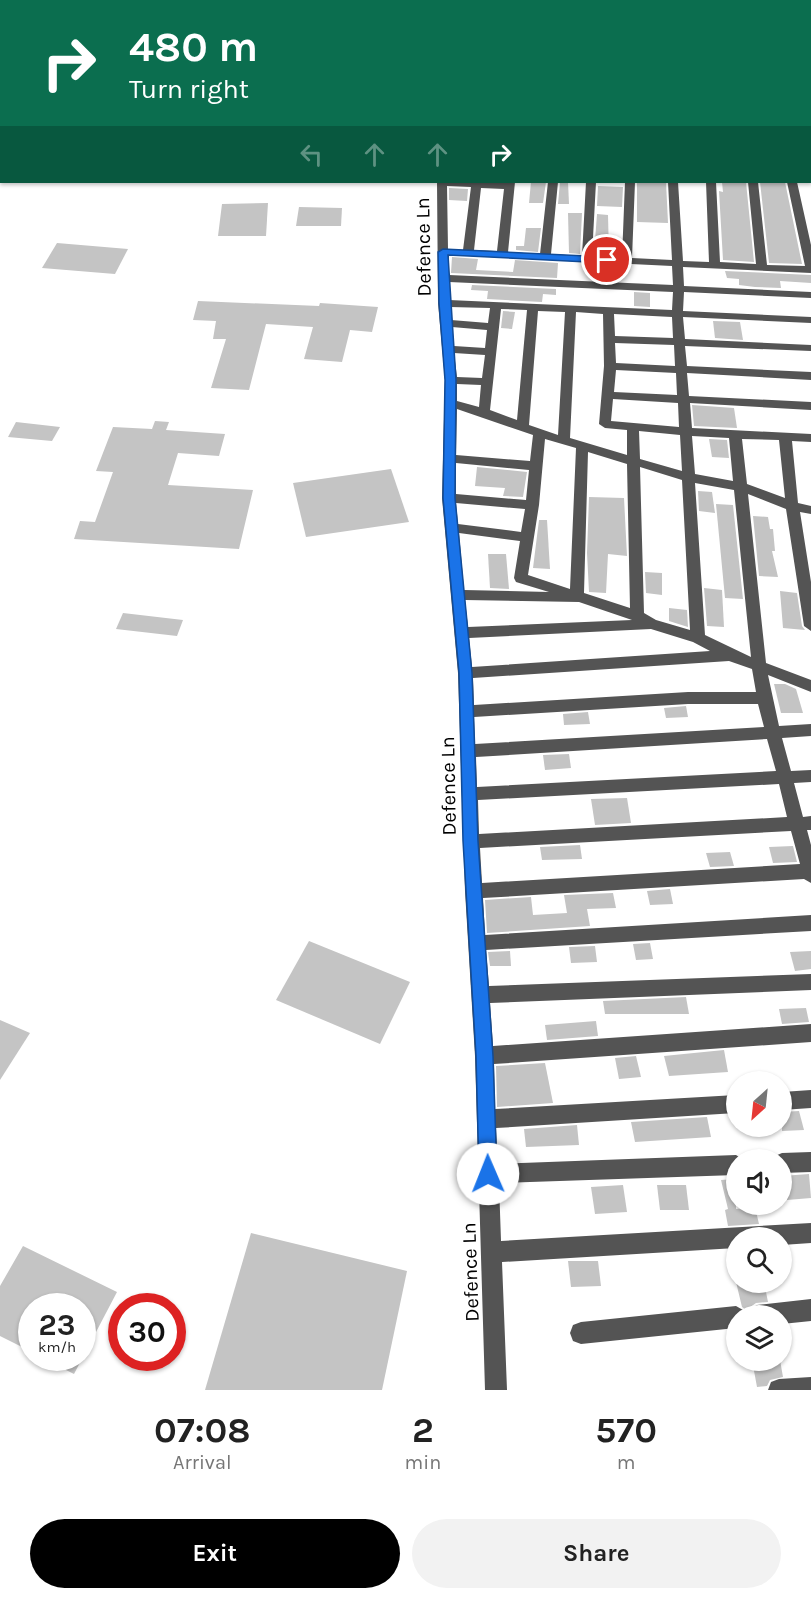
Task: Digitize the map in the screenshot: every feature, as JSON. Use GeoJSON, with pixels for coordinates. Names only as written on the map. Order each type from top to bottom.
{"type":"FeatureCollection","features":[{"type":"Feature","properties":{"kind":"street","name":"Defence Ln"},"geometry":{"type":"LineString","coordinates":[[442,183],[444,303],[451,380],[449,498],[465,673],[473,891],[487,1119],[496,1390]]}},
{"type":"Feature","properties":{"kind":"street"},"geometry":{"type":"LineString","coordinates":[[459,183],[510,184],[502,255]]}},
{"type":"Feature","properties":{"kind":"street"},"geometry":{"type":"LineString","coordinates":[[545,257],[553,183]]}},
{"type":"Feature","properties":{"kind":"street"},"geometry":{"type":"LineString","coordinates":[[587,259],[591,183]]}},
{"type":"Feature","properties":{"kind":"street"},"geometry":{"type":"LineString","coordinates":[[627,261],[630,183]]}},
{"type":"Feature","properties":{"kind":"street"},"geometry":{"type":"LineString","coordinates":[[673,183],[679,288],[677,315],[681,342],[682,401],[686,432],[698,638]]}},
{"type":"Feature","properties":{"kind":"street"},"geometry":{"type":"LineString","coordinates":[[711,183],[716,265]]}},
{"type":"Feature","properties":{"kind":"street"},"geometry":{"type":"LineString","coordinates":[[753,183],[762,267]]}},
{"type":"Feature","properties":{"kind":"street"},"geometry":{"type":"LineString","coordinates":[[443,252],[811,269],[792,183]]}},
{"type":"Feature","properties":{"kind":"street"},"geometry":{"type":"LineString","coordinates":[[468,253],[476,184]]}},
{"type":"Feature","properties":{"kind":"street"},"geometry":{"type":"LineString","coordinates":[[443,278],[811,295]]}},
{"type":"Feature","properties":{"kind":"street"},"geometry":{"type":"LineString","coordinates":[[444,303],[811,320]]}},
{"type":"Feature","properties":{"kind":"street"},"geometry":{"type":"LineString","coordinates":[[484,412],[489,382],[495,304]]}},
{"type":"Feature","properties":{"kind":"street"},"geometry":{"type":"LineString","coordinates":[[523,427],[533,307]]}},
{"type":"Feature","properties":{"kind":"street"},"geometry":{"type":"LineString","coordinates":[[564,440],[571,309]]}},
{"type":"Feature","properties":{"kind":"street"},"geometry":{"type":"LineString","coordinates":[[608,310],[610,366],[605,424],[633,429],[811,438]]}},
{"type":"Feature","properties":{"kind":"street"},"geometry":{"type":"LineString","coordinates":[[446,324],[493,327]]}},
{"type":"Feature","properties":{"kind":"street"},"geometry":{"type":"LineString","coordinates":[[609,339],[811,348]]}},
{"type":"Feature","properties":{"kind":"street"},"geometry":{"type":"LineString","coordinates":[[448,349],[491,352]]}},
{"type":"Feature","properties":{"kind":"street"},"geometry":{"type":"LineString","coordinates":[[610,366],[811,376]]}},
{"type":"Feature","properties":{"kind":"street"},"geometry":{"type":"LineString","coordinates":[[451,380],[489,382]]}},
{"type":"Feature","properties":{"kind":"street"},"geometry":{"type":"LineString","coordinates":[[609,395],[682,401],[811,406]]}},
{"type":"Feature","properties":{"kind":"street"},"geometry":{"type":"LineString","coordinates":[[450,403],[484,412],[539,433],[687,477],[738,486],[792,506],[811,510]]}},
{"type":"Feature","properties":{"kind":"street"},"geometry":{"type":"LineString","coordinates":[[633,429],[636,616]]}},
{"type":"Feature","properties":{"kind":"street"},"geometry":{"type":"LineString","coordinates":[[539,433],[532,505],[521,578],[636,616],[651,624],[698,638],[730,655],[811,686]]}},
{"type":"Feature","properties":{"kind":"street"},"geometry":{"type":"LineString","coordinates":[[473,891],[811,873],[804,824],[784,777],[764,698],[738,486],[735,435]]}},
{"type":"Feature","properties":{"kind":"street"},"geometry":{"type":"LineString","coordinates":[[785,437],[792,506],[811,626]]}},
{"type":"Feature","properties":{"kind":"street"},"geometry":{"type":"LineString","coordinates":[[577,598],[582,444]]}},
{"type":"Feature","properties":{"kind":"street"},"geometry":{"type":"LineString","coordinates":[[448,458],[535,465]]}},
{"type":"Feature","properties":{"kind":"street"},"geometry":{"type":"LineString","coordinates":[[449,498],[532,505]]}},
{"type":"Feature","properties":{"kind":"street"},"geometry":{"type":"LineString","coordinates":[[452,528],[527,537]]}},
{"type":"Feature","properties":{"kind":"street"},"geometry":{"type":"LineString","coordinates":[[457,596],[577,598]]}},
{"type":"Feature","properties":{"kind":"street"},"geometry":{"type":"LineString","coordinates":[[461,633],[651,624]]}},
{"type":"Feature","properties":{"kind":"street"},"geometry":{"type":"LineString","coordinates":[[465,673],[730,655]]}},
{"type":"Feature","properties":{"kind":"street"},"geometry":{"type":"LineString","coordinates":[[467,711],[688,698],[764,698]]}},
{"type":"Feature","properties":{"kind":"street"},"geometry":{"type":"LineString","coordinates":[[469,750],[811,730]]}},
{"type":"Feature","properties":{"kind":"street"},"geometry":{"type":"LineString","coordinates":[[471,794],[811,776]]}},
{"type":"Feature","properties":{"kind":"street"},"geometry":{"type":"LineString","coordinates":[[471,841],[804,824]]}},
{"type":"Feature","properties":{"kind":"street"},"geometry":{"type":"LineString","coordinates":[[477,943],[811,923]]}},
{"type":"Feature","properties":{"kind":"street"},"geometry":{"type":"LineString","coordinates":[[481,995],[811,982]]}},
{"type":"Feature","properties":{"kind":"street"},"geometry":{"type":"LineString","coordinates":[[484,1056],[811,1033]]}},
{"type":"Feature","properties":{"kind":"street"},"geometry":{"type":"LineString","coordinates":[[792,1100],[811,1099]]}},
{"type":"Feature","properties":{"kind":"street"},"geometry":{"type":"LineString","coordinates":[[487,1119],[726,1105]]}},
{"type":"Feature","properties":{"kind":"street"},"geometry":{"type":"LineString","coordinates":[[792,1163],[811,1162]]}},
{"type":"Feature","properties":{"kind":"street"},"geometry":{"type":"LineString","coordinates":[[488,1174],[726,1165]]}},
{"type":"Feature","properties":{"kind":"street"},"geometry":{"type":"LineString","coordinates":[[491,1252],[811,1233]]}},
{"type":"Feature","properties":{"kind":"street"},"geometry":{"type":"LineString","coordinates":[[792,1312],[811,1310]]}},
{"type":"Feature","properties":{"kind":"street"},"geometry":{"type":"LineString","coordinates":[[581,1333],[726,1318]]}},
{"type":"Feature","properties":{"kind":"street"},"geometry":{"type":"LineString","coordinates":[[779,1390],[811,1388]]}},
{"type":"Feature","properties":{"kind":"building"},"geometry":{"type":"Polygon","coordinates":[[[531,183],[546,183],[543,203],[529,203],[531,183]]]}},
{"type":"Feature","properties":{"kind":"building"},"geometry":{"type":"Polygon","coordinates":[[[560,183],[568,183],[569,204],[558,204],[560,183]]]}},
{"type":"Feature","properties":{"kind":"building"},"geometry":{"type":"Polygon","coordinates":[[[637,183],[666,183],[668,223],[637,222],[637,183]]]}},
{"type":"Feature","properties":{"kind":"building"},"geometry":{"type":"Polygon","coordinates":[[[722,183],[746,183],[754,262],[723,260],[719,191],[723,192],[722,183]]]}},
{"type":"Feature","properties":{"kind":"building"},"geometry":{"type":"Polygon","coordinates":[[[760,183],[785,183],[802,264],[769,263],[760,183]]]}},
{"type":"Feature","properties":{"kind":"building"},"geometry":{"type":"Polygon","coordinates":[[[598,186],[623,187],[622,207],[597,206],[598,186]]]}},
{"type":"Feature","properties":{"kind":"building"},"geometry":{"type":"Polygon","coordinates":[[[449,188],[468,189],[467,201],[449,200],[449,188]]]}},
{"type":"Feature","properties":{"kind":"building"},"geometry":{"type":"Polygon","coordinates":[[[268,203],[266,236],[218,236],[222,204],[268,203]]]}},
{"type":"Feature","properties":{"kind":"building"},"geometry":{"type":"Polygon","coordinates":[[[299,207],[342,208],[341,226],[296,226],[299,207]]]}},
{"type":"Feature","properties":{"kind":"building"},"geometry":{"type":"Polygon","coordinates":[[[568,213],[582,213],[580,254],[569,253],[568,213]]]}},
{"type":"Feature","properties":{"kind":"building"},"geometry":{"type":"Polygon","coordinates":[[[597,214],[608,215],[609,255],[594,254],[597,214]]]}},
{"type":"Feature","properties":{"kind":"building"},"geometry":{"type":"Polygon","coordinates":[[[526,228],[541,228],[538,252],[516,250],[516,246],[524,246],[526,228]]]}},
{"type":"Feature","properties":{"kind":"building"},"geometry":{"type":"Polygon","coordinates":[[[57,243],[128,249],[115,274],[42,268],[57,243]]]}},
{"type":"Feature","properties":{"kind":"building"},"geometry":{"type":"Polygon","coordinates":[[[452,257],[478,259],[476,270],[513,272],[515,260],[558,263],[557,278],[451,273],[452,257]]]}},
{"type":"Feature","properties":{"kind":"building"},"geometry":{"type":"Polygon","coordinates":[[[725,271],[811,275],[811,283],[780,281],[781,288],[739,285],[739,279],[727,278],[725,271]]]}},
{"type":"Feature","properties":{"kind":"building"},"geometry":{"type":"Polygon","coordinates":[[[472,285],[556,289],[556,295],[543,294],[542,302],[487,299],[488,291],[471,290],[472,285]]]}},
{"type":"Feature","properties":{"kind":"building"},"geometry":{"type":"Polygon","coordinates":[[[634,292],[650,293],[650,307],[634,306],[634,292]]]}},
{"type":"Feature","properties":{"kind":"building"},"geometry":{"type":"Polygon","coordinates":[[[198,301],[319,306],[320,303],[378,307],[372,332],[350,330],[342,362],[304,359],[313,327],[266,324],[249,390],[211,388],[226,339],[213,339],[216,321],[193,320],[198,301]]]}},
{"type":"Feature","properties":{"kind":"building"},"geometry":{"type":"Polygon","coordinates":[[[503,311],[515,312],[512,329],[501,328],[503,311]]]}},
{"type":"Feature","properties":{"kind":"building"},"geometry":{"type":"Polygon","coordinates":[[[713,321],[740,322],[743,340],[715,338],[713,321]]]}},
{"type":"Feature","properties":{"kind":"building"},"geometry":{"type":"Polygon","coordinates":[[[692,405],[734,408],[737,428],[694,426],[692,405]]]}},
{"type":"Feature","properties":{"kind":"building"},"geometry":{"type":"Polygon","coordinates":[[[155,421],[169,422],[166,430],[225,434],[219,456],[178,453],[168,485],[253,490],[239,549],[74,539],[80,521],[95,522],[113,472],[96,471],[113,427],[152,429],[155,421]]]}},
{"type":"Feature","properties":{"kind":"building"},"geometry":{"type":"Polygon","coordinates":[[[16,422],[60,427],[52,441],[8,437],[16,422]]]}},
{"type":"Feature","properties":{"kind":"building"},"geometry":{"type":"Polygon","coordinates":[[[709,439],[727,440],[729,458],[712,457],[709,439]]]}},
{"type":"Feature","properties":{"kind":"building"},"geometry":{"type":"Polygon","coordinates":[[[477,467],[527,472],[523,497],[503,496],[505,488],[475,486],[477,467]]]}},
{"type":"Feature","properties":{"kind":"building"},"geometry":{"type":"Polygon","coordinates":[[[391,469],[409,522],[306,537],[293,483],[391,469]]]}},
{"type":"Feature","properties":{"kind":"building"},"geometry":{"type":"Polygon","coordinates":[[[698,491],[712,492],[715,513],[699,511],[698,491]]]}},
{"type":"Feature","properties":{"kind":"building"},"geometry":{"type":"Polygon","coordinates":[[[589,497],[624,498],[627,556],[608,554],[606,593],[589,592],[587,553],[589,497]]]}},
{"type":"Feature","properties":{"kind":"building"},"geometry":{"type":"Polygon","coordinates":[[[716,504],[733,505],[743,599],[725,598],[716,504]]]}},
{"type":"Feature","properties":{"kind":"building"},"geometry":{"type":"Polygon","coordinates":[[[753,516],[768,517],[770,529],[773,529],[775,551],[772,551],[778,577],[759,576],[753,516]]]}},
{"type":"Feature","properties":{"kind":"building"},"geometry":{"type":"Polygon","coordinates":[[[539,520],[547,520],[550,569],[533,568],[539,520]]]}},
{"type":"Feature","properties":{"kind":"building"},"geometry":{"type":"Polygon","coordinates":[[[488,554],[506,554],[509,589],[490,588],[488,554]]]}},
{"type":"Feature","properties":{"kind":"building"},"geometry":{"type":"Polygon","coordinates":[[[645,572],[662,573],[662,595],[646,593],[645,572]]]}},
{"type":"Feature","properties":{"kind":"building"},"geometry":{"type":"Polygon","coordinates":[[[704,588],[722,590],[724,627],[707,626],[704,588]]]}},
{"type":"Feature","properties":{"kind":"building"},"geometry":{"type":"Polygon","coordinates":[[[780,591],[797,593],[802,626],[805,630],[783,628],[780,591]]]}},
{"type":"Feature","properties":{"kind":"building"},"geometry":{"type":"Polygon","coordinates":[[[669,608],[687,610],[688,627],[669,621],[669,608]]]}},
{"type":"Feature","properties":{"kind":"building"},"geometry":{"type":"Polygon","coordinates":[[[123,613],[183,620],[177,636],[116,629],[123,613]]]}},
{"type":"Feature","properties":{"kind":"building"},"geometry":{"type":"Polygon","coordinates":[[[774,684],[785,684],[796,689],[803,713],[781,713],[774,684]]]}},
{"type":"Feature","properties":{"kind":"building"},"geometry":{"type":"Polygon","coordinates":[[[686,706],[688,717],[666,718],[664,708],[686,706]]]}},
{"type":"Feature","properties":{"kind":"building"},"geometry":{"type":"Polygon","coordinates":[[[588,712],[590,724],[564,725],[563,714],[588,712]]]}},
{"type":"Feature","properties":{"kind":"building"},"geometry":{"type":"Polygon","coordinates":[[[569,754],[571,768],[545,770],[543,755],[569,754]]]}},
{"type":"Feature","properties":{"kind":"building"},"geometry":{"type":"Polygon","coordinates":[[[627,798],[631,823],[595,825],[591,799],[627,798]]]}},
{"type":"Feature","properties":{"kind":"building"},"geometry":{"type":"Polygon","coordinates":[[[580,845],[582,859],[542,860],[540,847],[580,845]]]}},
{"type":"Feature","properties":{"kind":"building"},"geometry":{"type":"Polygon","coordinates":[[[793,846],[797,862],[773,863],[769,847],[793,846]]]}},
{"type":"Feature","properties":{"kind":"building"},"geometry":{"type":"Polygon","coordinates":[[[730,852],[734,866],[710,867],[706,853],[730,852]]]}},
{"type":"Feature","properties":{"kind":"building"},"geometry":{"type":"Polygon","coordinates":[[[670,889],[673,904],[650,905],[647,891],[670,889]]]}},
{"type":"Feature","properties":{"kind":"building"},"geometry":{"type":"Polygon","coordinates":[[[613,893],[616,908],[587,909],[590,926],[487,933],[485,900],[531,897],[533,915],[567,913],[564,895],[613,893]]]}},
{"type":"Feature","properties":{"kind":"building"},"geometry":{"type":"Polygon","coordinates":[[[309,941],[410,982],[380,1044],[276,1000],[309,941]]]}},
{"type":"Feature","properties":{"kind":"building"},"geometry":{"type":"Polygon","coordinates":[[[650,943],[653,959],[636,960],[633,944],[650,943]]]}},
{"type":"Feature","properties":{"kind":"building"},"geometry":{"type":"Polygon","coordinates":[[[595,946],[597,962],[571,963],[569,947],[595,946]]]}},
{"type":"Feature","properties":{"kind":"building"},"geometry":{"type":"Polygon","coordinates":[[[510,951],[511,966],[490,966],[488,952],[510,951]]]}},
{"type":"Feature","properties":{"kind":"building"},"geometry":{"type":"Polygon","coordinates":[[[811,951],[811,969],[795,971],[790,952],[811,951]]]}},
{"type":"Feature","properties":{"kind":"building"},"geometry":{"type":"Polygon","coordinates":[[[686,997],[689,1014],[605,1014],[603,1001],[686,997]]]}},
{"type":"Feature","properties":{"kind":"building"},"geometry":{"type":"Polygon","coordinates":[[[806,1008],[809,1022],[782,1024],[779,1009],[806,1008]]]}},
{"type":"Feature","properties":{"kind":"building"},"geometry":{"type":"Polygon","coordinates":[[[0,1020],[30,1033],[0,1080],[0,1020]]]}},
{"type":"Feature","properties":{"kind":"building"},"geometry":{"type":"Polygon","coordinates":[[[596,1021],[598,1036],[547,1040],[545,1025],[596,1021]]]}},
{"type":"Feature","properties":{"kind":"building"},"geometry":{"type":"Polygon","coordinates":[[[724,1050],[728,1071],[669,1076],[664,1056],[724,1050]]]}},
{"type":"Feature","properties":{"kind":"building"},"geometry":{"type":"Polygon","coordinates":[[[636,1056],[641,1077],[619,1079],[615,1058],[636,1056]]]}},
{"type":"Feature","properties":{"kind":"building"},"geometry":{"type":"Polygon","coordinates":[[[545,1063],[553,1103],[497,1107],[496,1066],[545,1063]]]}},
{"type":"Feature","properties":{"kind":"building"},"geometry":{"type":"Polygon","coordinates":[[[792,1111],[799,1111],[804,1130],[792,1131],[792,1111]]]}},
{"type":"Feature","properties":{"kind":"building"},"geometry":{"type":"Polygon","coordinates":[[[707,1117],[711,1137],[635,1142],[631,1122],[707,1117]]]}},
{"type":"Feature","properties":{"kind":"building"},"geometry":{"type":"Polygon","coordinates":[[[577,1125],[579,1145],[526,1147],[524,1129],[577,1125]]]}},
{"type":"Feature","properties":{"kind":"building"},"geometry":{"type":"Polygon","coordinates":[[[809,1174],[811,1198],[792,1200],[792,1175],[809,1174]]]}},
{"type":"Feature","properties":{"kind":"building"},"geometry":{"type":"Polygon","coordinates":[[[721,1180],[726,1180],[726,1201],[721,1180]]]}},
{"type":"Feature","properties":{"kind":"building"},"geometry":{"type":"Polygon","coordinates":[[[623,1185],[627,1212],[595,1214],[591,1187],[623,1185]]]}},
{"type":"Feature","properties":{"kind":"building"},"geometry":{"type":"Polygon","coordinates":[[[657,1185],[686,1185],[689,1210],[660,1210],[657,1185]]]}},
{"type":"Feature","properties":{"kind":"building"},"geometry":{"type":"Polygon","coordinates":[[[725,1210],[726,1215],[757,1215],[759,1224],[728,1226],[725,1210]]]}},
{"type":"Feature","properties":{"kind":"building"},"geometry":{"type":"Polygon","coordinates":[[[251,1233],[407,1271],[382,1390],[205,1390],[251,1233]]]}},
{"type":"Feature","properties":{"kind":"building"},"geometry":{"type":"Polygon","coordinates":[[[23,1246],[117,1292],[108,1293],[108,1309],[96,1332],[96,1293],[18,1293],[18,1345],[0,1336],[0,1286],[23,1246]]]}},
{"type":"Feature","properties":{"kind":"building"},"geometry":{"type":"Polygon","coordinates":[[[568,1261],[598,1261],[601,1286],[571,1287],[568,1261]]]}},
{"type":"Feature","properties":{"kind":"building"},"geometry":{"type":"Polygon","coordinates":[[[739,1293],[766,1293],[768,1302],[742,1305],[739,1293]]]}},
{"type":"Feature","properties":{"kind":"building"},"geometry":{"type":"Polygon","coordinates":[[[754,1371],[782,1371],[783,1377],[770,1380],[767,1386],[757,1387],[754,1371]]]}},
{"type":"Feature","properties":{"kind":"route"},"geometry":{"type":"LineString","coordinates":[[488,1174],[465,673],[449,498],[451,380],[444,303],[443,252],[607,260]]}}]}
